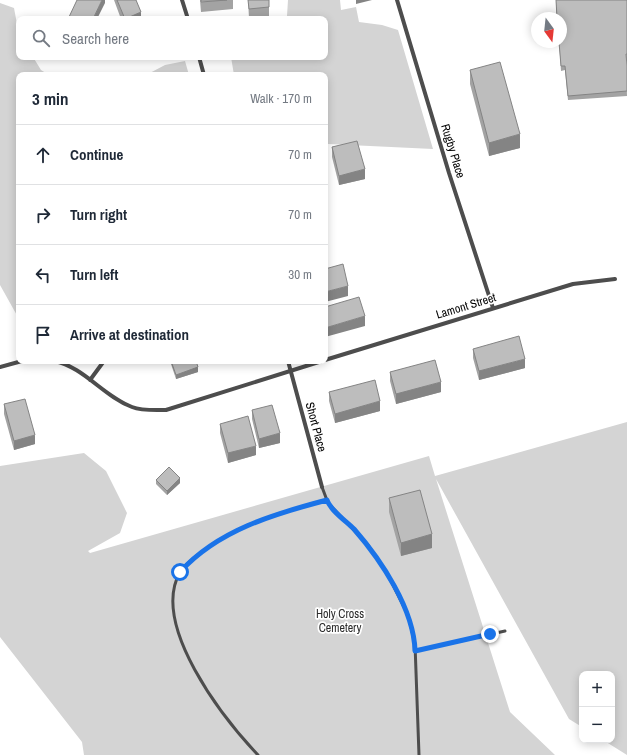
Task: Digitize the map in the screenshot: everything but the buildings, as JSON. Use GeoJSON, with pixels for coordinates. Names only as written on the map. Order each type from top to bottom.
{"type":"FeatureCollection","features":[{"type":"Feature","properties":{"kind":"street"},"geometry":{"type":"LineString","coordinates":[[182,0],[187,16]]}},
{"type":"Feature","properties":{"kind":"street","name":"Rugby Place"},"geometry":{"type":"LineString","coordinates":[[397,0],[449,173],[493,308]]}},
{"type":"Feature","properties":{"kind":"street"},"geometry":{"type":"LineString","coordinates":[[200,60],[203,72]]}},
{"type":"Feature","properties":{"kind":"street","name":"Lamont Street"},"geometry":{"type":"LineString","coordinates":[[328,360],[573,284],[615,279]]}},
{"type":"Feature","properties":{"kind":"street"},"geometry":{"type":"LineString","coordinates":[[0,367],[16,363]]}},
{"type":"Feature","properties":{"kind":"street","name":"Lamont Street"},"geometry":{"type":"LineString","coordinates":[[64,364],[132,407],[144,410],[166,410],[314,364]]}},
{"type":"Feature","properties":{"kind":"street"},"geometry":{"type":"LineString","coordinates":[[90,380],[102,364]]}},
{"type":"Feature","properties":{"kind":"street","name":"Short Place"},"geometry":{"type":"LineString","coordinates":[[289,364],[322,487]]}},
{"type":"Feature","properties":{"kind":"lane"},"geometry":{"type":"LineString","coordinates":[[322,487],[327,500],[368,545],[388,575],[408,615],[415,651],[419,755]]}},
{"type":"Feature","properties":{"kind":"lane"},"geometry":{"type":"LineString","coordinates":[[258,755],[238,734],[205,689],[187,655],[177,632],[173,606],[174,586],[180,572],[188,562],[218,540],[284,511],[327,500]]}},
{"type":"Feature","properties":{"kind":"lane"},"geometry":{"type":"LineString","coordinates":[[415,651],[505,631]]}},
{"type":"Feature","properties":{"kind":"green space"},"geometry":{"type":"Polygon","coordinates":[[[288,0],[340,0],[341,10],[356,7],[359,22],[382,25],[398,30],[433,149],[328,144],[328,72],[234,72],[232,60],[328,60],[328,16],[287,16],[288,0]]]}},
{"type":"Feature","properties":{"kind":"green space"},"geometry":{"type":"Polygon","coordinates":[[[0,3],[14,8],[16,19],[16,60],[35,60],[41,70],[44,72],[16,72],[16,314],[0,285],[0,3]]]}},
{"type":"Feature","properties":{"kind":"green space"},"geometry":{"type":"Polygon","coordinates":[[[185,61],[188,72],[152,72],[165,65],[185,61]]]}},
{"type":"Feature","properties":{"kind":"green space","name":"Holy Cross Cemetery"},"geometry":{"type":"Polygon","coordinates":[[[627,422],[627,755],[608,743],[615,743],[615,671],[579,671],[579,725],[569,719],[436,479],[510,712],[555,755],[84,755],[82,742],[0,637],[0,466],[84,453],[106,471],[127,513],[120,533],[88,551],[90,553],[429,456],[435,476],[627,422]]]}},
{"type":"Feature","properties":{"kind":"route"},"geometry":{"type":"LineString","coordinates":[[180,572],[188,562],[218,540],[284,511],[327,500],[328,503],[368,545],[388,575],[408,615],[415,644],[415,651],[490,634]]}}]}
